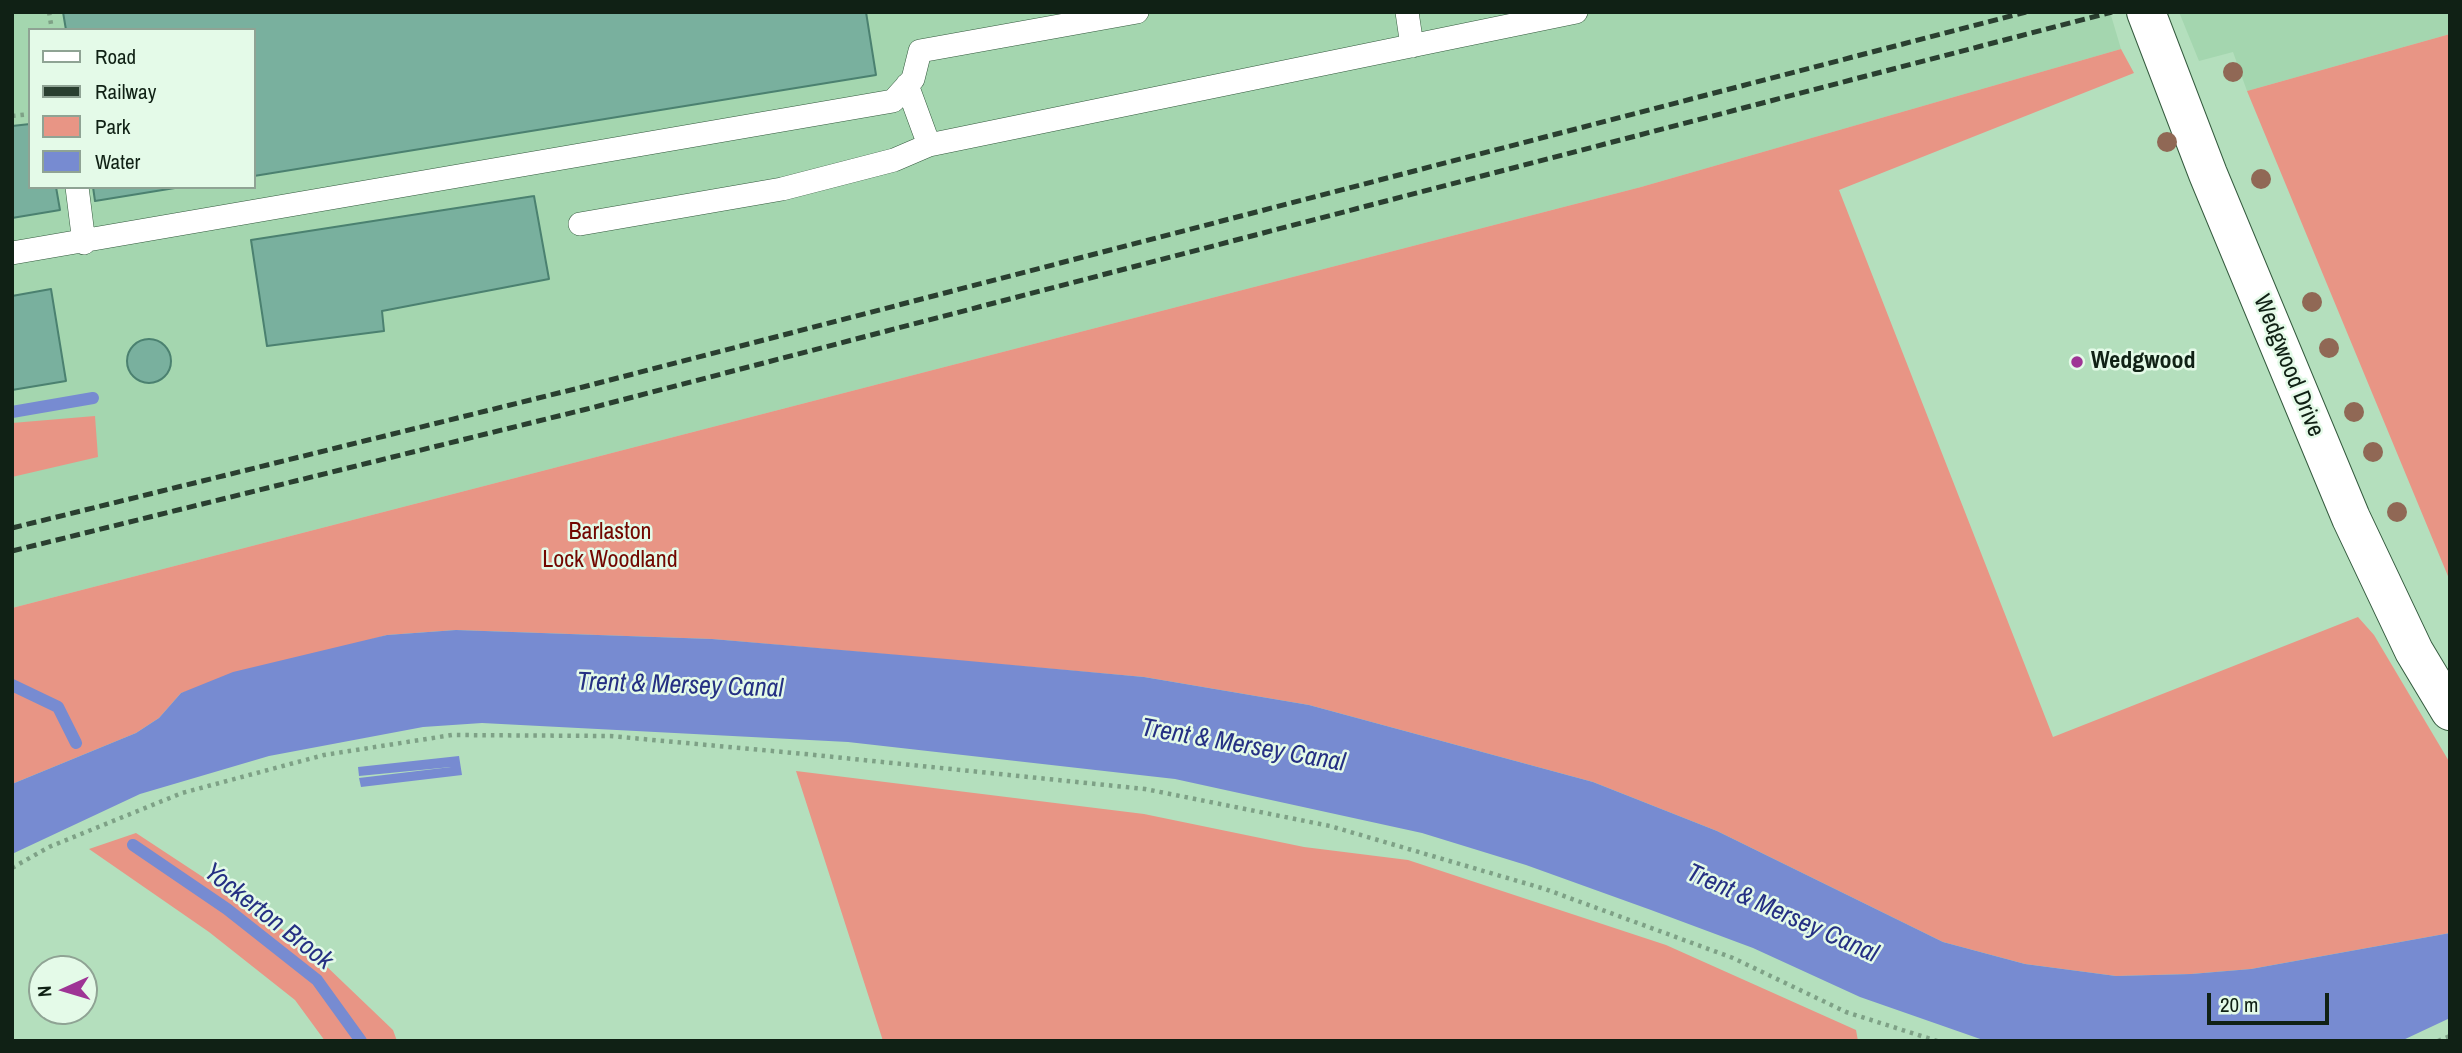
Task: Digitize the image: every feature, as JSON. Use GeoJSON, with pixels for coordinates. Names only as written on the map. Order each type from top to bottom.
{"type":"FeatureCollection","features":[{"type":"Feature","properties":{"kind":"street","name":"Wedgwood Drive"},"geometry":{"type":"LineString","coordinates":[[2146,12],[2208,174],[2351,518],[2414,651],[2450,712]]}},
{"type":"Feature","properties":{"kind":"lane"},"geometry":{"type":"LineString","coordinates":[[1407,12],[1412,46]]}},
{"type":"Feature","properties":{"kind":"lane"},"geometry":{"type":"LineString","coordinates":[[580,224],[782,189],[894,160],[929,145],[1576,12]]}},
{"type":"Feature","properties":{"kind":"lane"},"geometry":{"type":"LineString","coordinates":[[12,253],[84,243],[560,156],[893,101],[913,79],[920,51],[1126,13]]}},
{"type":"Feature","properties":{"kind":"lane"},"geometry":{"type":"LineString","coordinates":[[907,85],[929,145]]}},
{"type":"Feature","properties":{"kind":"lane"},"geometry":{"type":"LineString","coordinates":[[77,189],[84,243]]}},
{"type":"Feature","properties":{"kind":"path"},"geometry":{"type":"LineString","coordinates":[[12,869],[49,847],[182,793],[324,755],[452,735],[610,736],[736,747],[1145,789],[1329,826],[1545,889],[1733,958],[1846,1012],[1937,1041]]}},
{"type":"Feature","properties":{"kind":"path"},"geometry":{"type":"LineString","coordinates":[[2438,1041],[2450,1036]]}},
{"type":"Feature","properties":{"kind":"shaded area"},"geometry":{"type":"Polygon","coordinates":[[[12,12],[2110,12],[2121,49],[1641,187],[12,608],[12,12]]]}},
{"type":"Feature","properties":{"kind":"shaded area"},"geometry":{"type":"Polygon","coordinates":[[[2179,12],[2450,12],[2450,34],[2247,91],[2233,52],[2199,61],[2179,12]]]}},
{"type":"Feature","properties":{"kind":"green space"},"geometry":{"type":"Polygon","coordinates":[[[2450,34],[2450,581],[2247,91],[2450,34]]]}},
{"type":"Feature","properties":{"kind":"green space","name":"Barlaston Lock Woodland"},"geometry":{"type":"Polygon","coordinates":[[[2121,49],[2134,73],[1839,190],[2053,737],[2358,617],[2374,635],[2450,763],[2450,933],[2251,969],[2191,974],[2116,976],[2025,964],[1943,942],[1717,831],[1593,782],[1309,705],[1144,677],[712,639],[456,630],[387,635],[181,693],[159,718],[136,733],[12,784],[12,608],[1641,187],[2121,49]]]}},
{"type":"Feature","properties":{"kind":"green space"},"geometry":{"type":"Polygon","coordinates":[[[95,416],[98,457],[12,477],[12,423],[95,416]]]}},
{"type":"Feature","properties":{"kind":"green space"},"geometry":{"type":"Polygon","coordinates":[[[796,771],[1144,814],[1304,847],[1408,860],[1666,945],[1856,1030],[1858,1041],[883,1041],[796,771]]]}},
{"type":"Feature","properties":{"kind":"green space"},"geometry":{"type":"Polygon","coordinates":[[[136,833],[300,941],[393,1030],[397,1041],[325,1041],[295,1000],[209,932],[89,849],[136,833]]]}},
{"type":"Feature","properties":{"kind":"water","name":"Trent & Mersey Canal"},"geometry":{"type":"Polygon","coordinates":[[[456,630],[712,639],[947,659],[1144,677],[1309,705],[1593,782],[1717,831],[1943,942],[2025,964],[2116,976],[2191,974],[2251,969],[2450,933],[2450,1018],[2401,1041],[1986,1041],[1860,997],[1753,948],[1651,910],[1526,865],[1422,833],[1175,779],[848,742],[482,723],[423,727],[269,756],[140,794],[12,854],[12,784],[136,733],[159,718],[181,693],[233,672],[387,635],[456,630]]]}},
{"type":"Feature","properties":{"kind":"water"},"geometry":{"type":"Polygon","coordinates":[[[459,756],[462,775],[361,787],[359,778],[451,767],[359,776],[358,767],[459,756]]]}},
{"type":"Feature","properties":{"kind":"building"},"geometry":{"type":"Polygon","coordinates":[[[63,12],[866,12],[876,75],[256,176],[256,28],[66,28],[63,12]]]}},
{"type":"Feature","properties":{"kind":"building"},"geometry":{"type":"Polygon","coordinates":[[[28,124],[28,189],[56,189],[60,210],[12,218],[12,126],[28,124]]]}},
{"type":"Feature","properties":{"kind":"building"},"geometry":{"type":"Polygon","coordinates":[[[93,189],[169,189],[95,201],[93,189]]]}},
{"type":"Feature","properties":{"kind":"building"},"geometry":{"type":"Polygon","coordinates":[[[534,196],[549,279],[382,311],[384,331],[267,346],[251,240],[534,196]]]}},
{"type":"Feature","properties":{"kind":"building"},"geometry":{"type":"Polygon","coordinates":[[[51,289],[66,381],[12,390],[12,296],[51,289]]]}},
{"type":"Feature","properties":{"kind":"building"},"geometry":{"type":"Polygon","coordinates":[[[149,339],[165,345],[171,361],[165,377],[149,383],[133,377],[127,361],[133,345],[149,339]]]}},
{"type":"Feature","properties":{"kind":"waterway","name":"Yockerton Brook"},"geometry":{"type":"LineString","coordinates":[[12,412],[93,398]]}},
{"type":"Feature","properties":{"kind":"waterway","name":"Yockerton Brook"},"geometry":{"type":"LineString","coordinates":[[12,685],[58,707],[76,743]]}},
{"type":"Feature","properties":{"kind":"waterway","name":"Yockerton Brook"},"geometry":{"type":"LineString","coordinates":[[133,845],[227,909],[317,980],[361,1041]]}},
{"type":"Feature","properties":{"kind":"railway"},"geometry":{"type":"LineString","coordinates":[[12,528],[583,387],[2026,12]]}},
{"type":"Feature","properties":{"kind":"railway"},"geometry":{"type":"LineString","coordinates":[[12,551],[587,409],[2112,12]]}},
{"type":"Feature","properties":{"kind":"place","name":"Wedgwood"},"geometry":{"type":"Point","coordinates":[2077,362]}}]}
